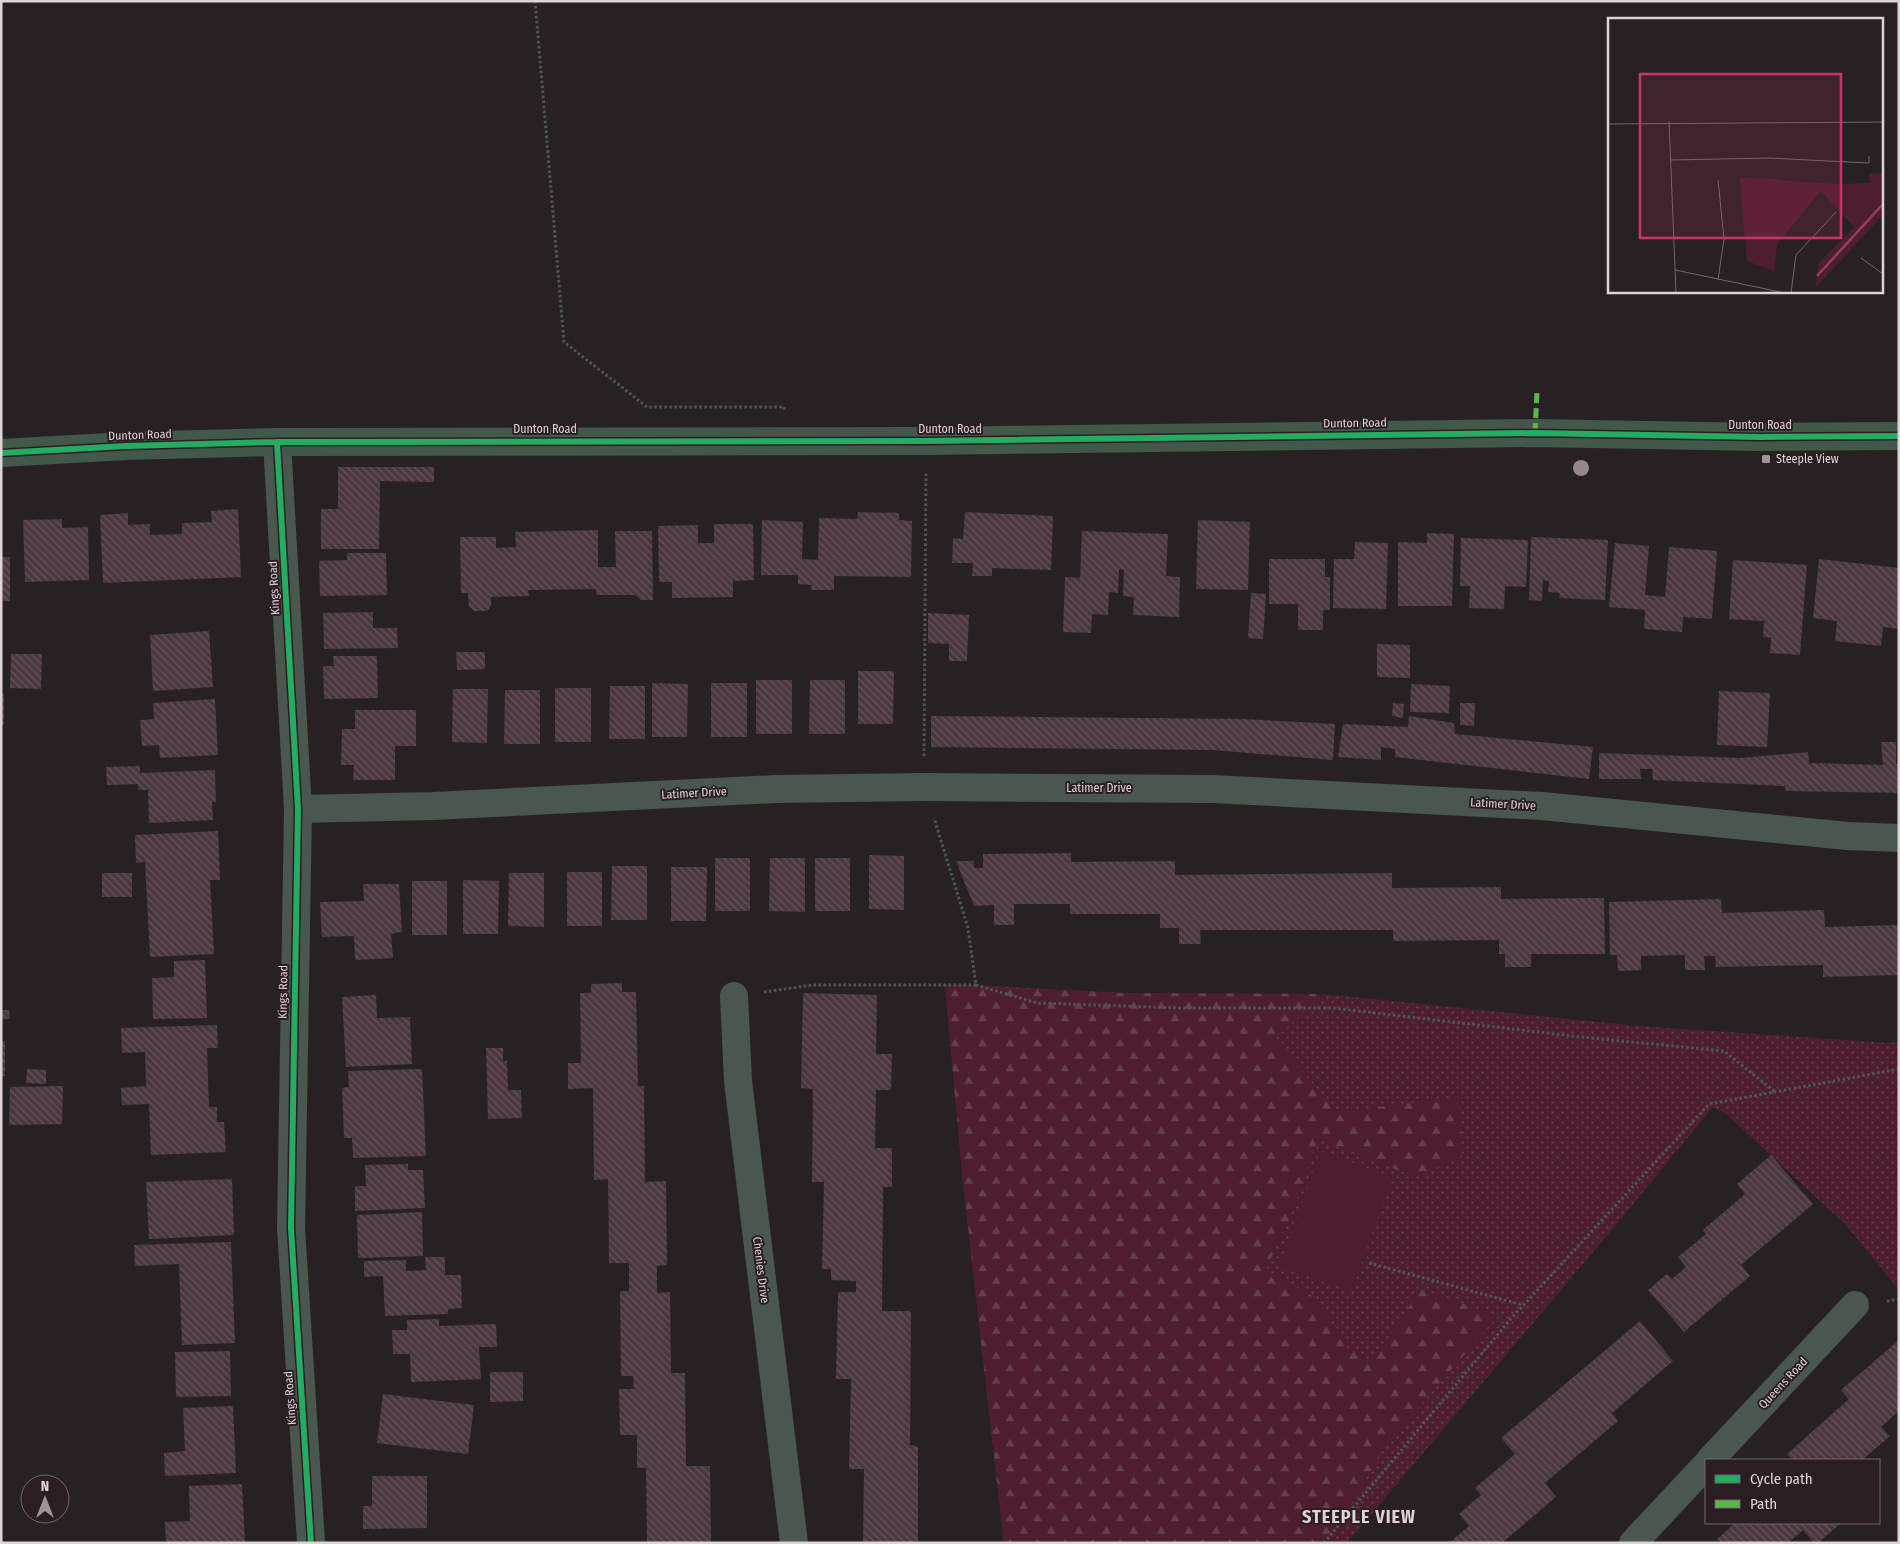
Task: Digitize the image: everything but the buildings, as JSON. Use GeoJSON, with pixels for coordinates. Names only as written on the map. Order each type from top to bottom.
{"type":"FeatureCollection","features":[{"type":"Feature","properties":{"kind":"street","name":"Dunton Road"},"geometry":{"type":"LineString","coordinates":[[1,453],[126,446],[277,442],[556,440],[926,441],[1525,433],[1760,437],[1899,436]]}},
{"type":"Feature","properties":{"kind":"street","name":"Kings Road"},"geometry":{"type":"LineString","coordinates":[[277,442],[298,809],[291,1228],[311,1543]]}},
{"type":"Feature","properties":{"kind":"street","name":"Latimer Drive"},"geometry":{"type":"LineString","coordinates":[[298,809],[433,806],[776,789],[924,787],[1212,789],[1552,807],[1848,836],[1899,838]]}},
{"type":"Feature","properties":{"kind":"street","name":"Chenies Drive"},"geometry":{"type":"LineString","coordinates":[[734,996],[738,1081],[794,1543]]}},
{"type":"Feature","properties":{"kind":"street","name":"Queens Road"},"geometry":{"type":"LineString","coordinates":[[1711,1459],[1855,1305]]}},
{"type":"Feature","properties":{"kind":"street"},"geometry":{"type":"LineString","coordinates":[[1634,1543],[1705,1466]]}},
{"type":"Feature","properties":{"kind":"path"},"geometry":{"type":"LineString","coordinates":[[535,1],[564,342],[647,407],[784,407],[784,441]]}},
{"type":"Feature","properties":{"kind":"path"},"geometry":{"type":"LineString","coordinates":[[926,441],[924,787],[968,928],[976,985]]}},
{"type":"Feature","properties":{"kind":"path"},"geometry":{"type":"LineString","coordinates":[[734,996],[812,985],[976,985],[1036,1003],[1180,1008],[1333,1008],[1581,1037],[1724,1051],[1774,1091]]}},
{"type":"Feature","properties":{"kind":"path"},"geometry":{"type":"LineString","coordinates":[[1324,1543],[1523,1305],[1709,1104],[1899,1069]]}},
{"type":"Feature","properties":{"kind":"path"},"geometry":{"type":"LineString","coordinates":[[1369,1263],[1523,1305]]}},
{"type":"Feature","properties":{"kind":"green space"},"geometry":{"type":"Polygon","coordinates":[[[945,985],[1123,993],[1323,994],[1638,1026],[1889,1043],[1899,1042],[1899,1290],[1847,1226],[1725,1113],[1713,1107],[1611,1231],[1347,1543],[1004,1543],[963,1183],[945,985]]]}},
{"type":"Feature","properties":{"kind":"green space"},"geometry":{"type":"Polygon","coordinates":[[[945,985],[1123,993],[1323,994],[1274,1040],[1338,1112],[1460,1097],[1462,1157],[1415,1177],[1318,1139],[1291,1215],[1266,1269],[1317,1299],[1348,1349],[1372,1362],[1421,1289],[1498,1316],[1384,1447],[1330,1543],[1004,1543],[963,1183],[945,985]]]}},
{"type":"Feature","properties":{"kind":"green space"},"geometry":{"type":"Polygon","coordinates":[[[1320,1151],[1392,1177],[1352,1291],[1280,1266],[1320,1151]]]}},
{"type":"Feature","properties":{"kind":"marked path"},"geometry":{"type":"LineString","coordinates":[[1535,433],[1537,392]]}},
{"type":"Feature","properties":{"kind":"cycle path"},"geometry":{"type":"LineString","coordinates":[[1,453],[126,446],[277,442],[926,441],[1535,433],[1760,437],[1899,436]]}},
{"type":"Feature","properties":{"kind":"cycle path"},"geometry":{"type":"LineString","coordinates":[[277,442],[298,809],[291,1228],[311,1543]]}},
{"type":"Feature","properties":{"kind":"place","name":"Steeple View"},"geometry":{"type":"Point","coordinates":[1766,459]}},
{"type":"Feature","properties":{"kind":"district","name":"STEEPLE VIEW"},"geometry":{"type":"Point","coordinates":[1359,1517]}}]}
